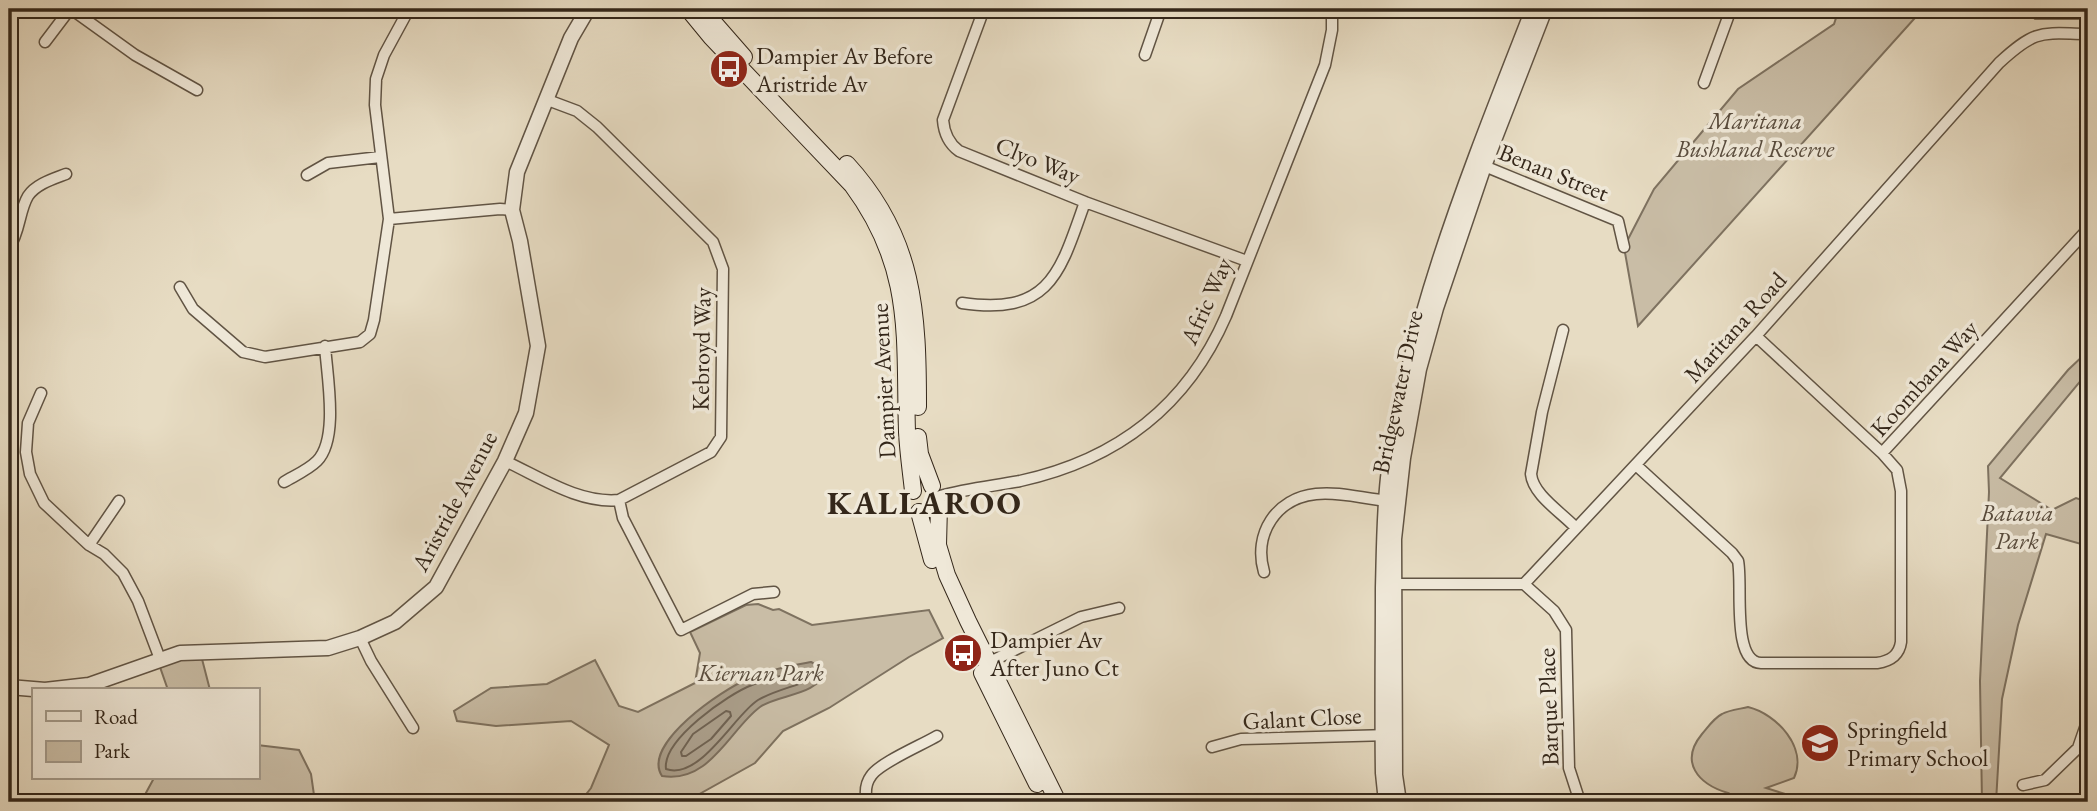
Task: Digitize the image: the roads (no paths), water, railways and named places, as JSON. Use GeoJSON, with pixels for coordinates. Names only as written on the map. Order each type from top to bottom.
{"type":"FeatureCollection","features":[{"type":"Feature","properties":{"kind":"main road","name":"Dampier Avenue"},"geometry":{"type":"LineString","coordinates":[[688,9],[711,37],[852,186],[866,204],[886,245],[899,283],[906,326],[907,434],[913,491]]}},
{"type":"Feature","properties":{"kind":"main road","name":"Dampier Avenue"},"geometry":{"type":"LineString","coordinates":[[702,9],[740,53],[868,187],[898,244],[912,293],[917,326],[918,442],[937,496],[942,559],[984,664],[1046,802]]}},
{"type":"Feature","properties":{"kind":"main road"},"geometry":{"type":"LineString","coordinates":[[922,485],[937,496],[928,514],[919,512],[911,502],[913,491],[922,485]]}},
{"type":"Feature","properties":{"kind":"main road","name":"Dampier Avenue"},"geometry":{"type":"LineString","coordinates":[[919,512],[937,574],[958,626],[984,664],[1058,802]]}},
{"type":"Feature","properties":{"kind":"street"},"geometry":{"type":"LineString","coordinates":[[45,42],[71,9],[135,55],[197,90]]}},
{"type":"Feature","properties":{"kind":"street"},"geometry":{"type":"LineString","coordinates":[[180,287],[193,309],[243,352],[265,356],[360,342],[370,334],[389,219],[375,104],[376,79],[384,55],[409,9]]}},
{"type":"Feature","properties":{"kind":"street","name":"Aristride Avenue"},"geometry":{"type":"LineString","coordinates":[[63,688],[89,685],[180,653],[328,648],[360,638],[395,622],[436,587],[505,461],[526,413],[538,346],[512,210],[517,172],[571,38],[588,9]]}},
{"type":"Feature","properties":{"kind":"street","name":"Clyo Way"},"geometry":{"type":"LineString","coordinates":[[984,9],[946,110],[944,130],[952,145],[959,151],[1085,202],[1247,261]]}},
{"type":"Feature","properties":{"kind":"street"},"geometry":{"type":"LineString","coordinates":[[1145,55],[1161,9]]}},
{"type":"Feature","properties":{"kind":"street","name":"Afric Way"},"geometry":{"type":"LineString","coordinates":[[937,496],[1021,481],[1071,466],[1119,444],[1162,411],[1188,382],[1213,345],[1325,65],[1332,30],[1332,9]]}},
{"type":"Feature","properties":{"kind":"street","name":"Bridgewater Drive"},"geometry":{"type":"LineString","coordinates":[[1386,802],[1389,584],[1394,539],[1392,501],[1419,369],[1436,308],[1479,164],[1533,9]]}},
{"type":"Feature","properties":{"kind":"street","name":"Bridgewater Drive"},"geometry":{"type":"LineString","coordinates":[[1479,164],[1545,9]]}},
{"type":"Feature","properties":{"kind":"street"},"geometry":{"type":"LineString","coordinates":[[1704,83],[1731,9]]}},
{"type":"Feature","properties":{"kind":"street","name":"Maritana Road"},"geometry":{"type":"LineString","coordinates":[[1524,584],[1756,336],[1999,63],[2019,45],[2037,35],[2088,34]]}},
{"type":"Feature","properties":{"kind":"street","name":"Kebroyd Way"},"geometry":{"type":"LineString","coordinates":[[545,99],[577,111],[597,127],[713,242],[723,270],[721,437],[711,452],[619,500]]}},
{"type":"Feature","properties":{"kind":"street"},"geometry":{"type":"LineString","coordinates":[[307,175],[328,163],[380,157]]}},
{"type":"Feature","properties":{"kind":"street","name":"Benan Street"},"geometry":{"type":"LineString","coordinates":[[1479,164],[1618,221],[1624,247]]}},
{"type":"Feature","properties":{"kind":"street"},"geometry":{"type":"LineString","coordinates":[[9,248],[15,240],[28,197],[42,184],[66,174]]}},
{"type":"Feature","properties":{"kind":"street"},"geometry":{"type":"LineString","coordinates":[[962,303],[996,307],[1020,302],[1048,285],[1062,264],[1085,202]]}},
{"type":"Feature","properties":{"kind":"street"},"geometry":{"type":"LineString","coordinates":[[389,219],[512,210]]}},
{"type":"Feature","properties":{"kind":"street","name":"Koombana Way"},"geometry":{"type":"LineString","coordinates":[[1637,466],[1738,561],[1741,637],[1750,661],[1877,663],[1894,658],[1901,642],[1901,483],[1897,470],[1882,453],[2088,229]]}},
{"type":"Feature","properties":{"kind":"street"},"geometry":{"type":"LineString","coordinates":[[1563,330],[1542,412],[1531,474],[1534,486],[1575,527]]}},
{"type":"Feature","properties":{"kind":"street"},"geometry":{"type":"LineString","coordinates":[[1756,336],[1882,453]]}},
{"type":"Feature","properties":{"kind":"street"},"geometry":{"type":"LineString","coordinates":[[284,482],[317,461],[325,448],[330,423],[325,346]]}},
{"type":"Feature","properties":{"kind":"street"},"geometry":{"type":"LineString","coordinates":[[41,393],[28,423],[26,452],[30,474],[44,503],[123,573],[138,601],[160,659]]}},
{"type":"Feature","properties":{"kind":"street"},"geometry":{"type":"LineString","coordinates":[[505,461],[584,497],[603,502],[619,500],[623,518],[681,629],[753,594],[774,592]]}},
{"type":"Feature","properties":{"kind":"street"},"geometry":{"type":"LineString","coordinates":[[1264,572],[1261,545],[1264,529],[1276,513],[1296,500],[1323,494],[1392,501]]}},
{"type":"Feature","properties":{"kind":"street"},"geometry":{"type":"LineString","coordinates":[[89,545],[119,501]]}},
{"type":"Feature","properties":{"kind":"street"},"geometry":{"type":"LineString","coordinates":[[1389,584],[1524,584]]}},
{"type":"Feature","properties":{"kind":"street","name":"Barque Place"},"geometry":{"type":"LineString","coordinates":[[1524,584],[1554,611],[1566,630],[1569,768],[1580,802]]}},
{"type":"Feature","properties":{"kind":"street"},"geometry":{"type":"LineString","coordinates":[[984,664],[1081,617],[1119,608]]}},
{"type":"Feature","properties":{"kind":"street"},"geometry":{"type":"LineString","coordinates":[[360,638],[371,661],[413,728]]}},
{"type":"Feature","properties":{"kind":"street","name":"Aristride Avenue"},"geometry":{"type":"LineString","coordinates":[[9,687],[32,689]]}},
{"type":"Feature","properties":{"kind":"street"},"geometry":{"type":"LineString","coordinates":[[2023,785],[2045,780],[2078,748],[2088,719]]}},
{"type":"Feature","properties":{"kind":"street","name":"Bridgewater Drive"},"geometry":{"type":"LineString","coordinates":[[1388,735],[1399,802]]}},
{"type":"Feature","properties":{"kind":"street","name":"Galant Close"},"geometry":{"type":"LineString","coordinates":[[1212,747],[1241,739],[1388,735]]}},
{"type":"Feature","properties":{"kind":"street"},"geometry":{"type":"LineString","coordinates":[[867,802],[868,781],[877,768],[937,736]]}},
{"type":"Feature","properties":{"kind":"water"},"geometry":{"type":"Polygon","coordinates":[[[811,662],[824,671],[821,679],[814,685],[760,707],[718,753],[693,772],[679,776],[662,776],[659,763],[663,749],[673,734],[704,706],[755,676],[811,662]]]}},
{"type":"Feature","properties":{"kind":"place","name":"Dampier Av Before Aristride Av"},"geometry":{"type":"Point","coordinates":[729,69]}},
{"type":"Feature","properties":{"kind":"place","name":"Dampier Av After Juno Ct"},"geometry":{"type":"Point","coordinates":[963,653]}},
{"type":"Feature","properties":{"kind":"place","name":"Springfield Primary School"},"geometry":{"type":"Point","coordinates":[1820,743]}},
{"type":"Feature","properties":{"kind":"district","name":"KALLAROO"},"geometry":{"type":"Point","coordinates":[925,503]}},
{"type":"Feature","properties":{"kind":"park label","name":"Maritana Bushland Reserve"},"geometry":{"type":"Point","coordinates":[1755,134]}},
{"type":"Feature","properties":{"kind":"park label","name":"Batavia Park"},"geometry":{"type":"Point","coordinates":[2017,526]}},
{"type":"Feature","properties":{"kind":"park label","name":"Kiernan Park"},"geometry":{"type":"Point","coordinates":[761,672]}}]}
